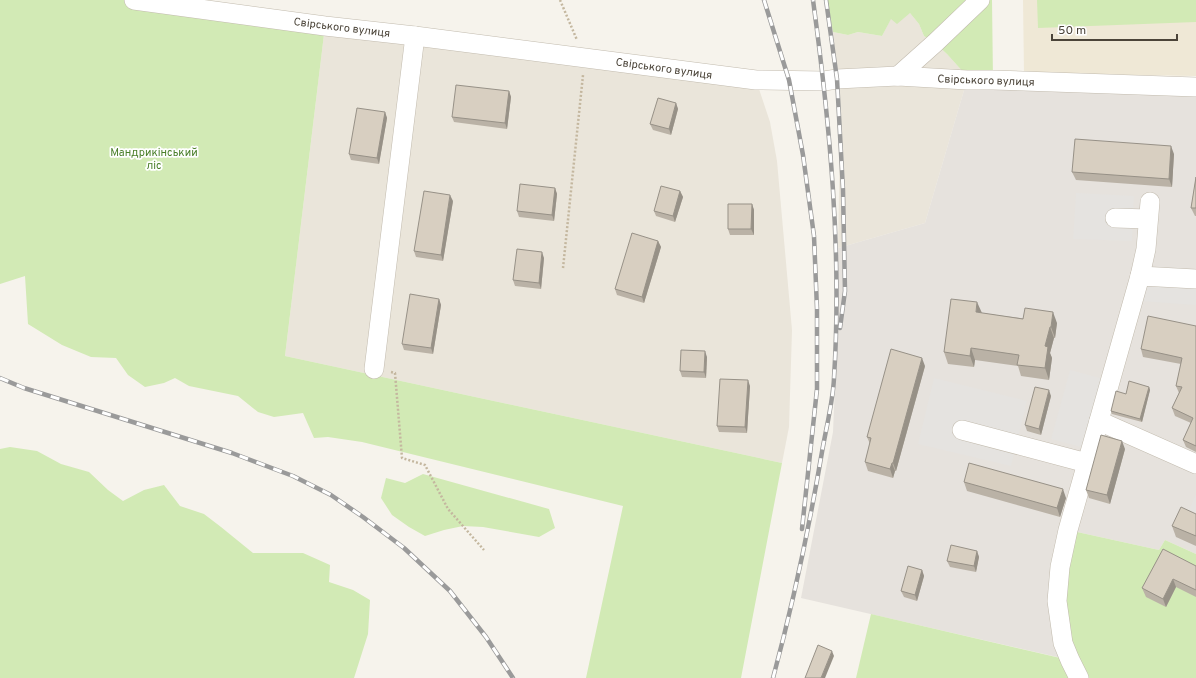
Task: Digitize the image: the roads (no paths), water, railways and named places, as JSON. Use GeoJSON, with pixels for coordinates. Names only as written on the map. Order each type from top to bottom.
{"type":"FeatureCollection","features":[{"type":"Feature","properties":{"kind":"street","name":"Свірського вулиця"},"geometry":{"type":"LineString","coordinates":[[134,0],[325,26],[585,57],[756,80],[824,81],[898,76],[967,80],[1196,87]]}},
{"type":"Feature","properties":{"kind":"street"},"geometry":{"type":"LineString","coordinates":[[898,76],[980,0]]}},
{"type":"Feature","properties":{"kind":"street"},"geometry":{"type":"LineString","coordinates":[[374,369],[415,36]]}},
{"type":"Feature","properties":{"kind":"street"},"geometry":{"type":"LineString","coordinates":[[1079,678],[1063,643],[1057,601],[1060,567],[1068,530],[1140,276],[1146,249],[1149,211],[1115,218]]}},
{"type":"Feature","properties":{"kind":"street"},"geometry":{"type":"LineString","coordinates":[[1140,276],[1196,279]]}},
{"type":"Feature","properties":{"kind":"street"},"geometry":{"type":"LineString","coordinates":[[1099,421],[1196,464]]}},
{"type":"Feature","properties":{"kind":"street"},"geometry":{"type":"LineString","coordinates":[[962,430],[1087,463]]}},
{"type":"Feature","properties":{"kind":"railway"},"geometry":{"type":"LineString","coordinates":[[764,0],[789,80],[803,155],[814,236],[817,309],[817,389],[802,529]]}},
{"type":"Feature","properties":{"kind":"railway"},"geometry":{"type":"LineString","coordinates":[[773,678],[794,594],[806,537],[831,406],[834,378],[836,283],[833,189],[825,94],[813,0]]}},
{"type":"Feature","properties":{"kind":"railway"},"geometry":{"type":"LineString","coordinates":[[826,0],[837,79],[843,190],[845,291],[840,328]]}},
{"type":"Feature","properties":{"kind":"railway"},"geometry":{"type":"LineString","coordinates":[[0,378],[24,388],[232,453],[293,476],[331,495],[404,548],[450,591],[486,637],[513,678]]}},
{"type":"Feature","properties":{"kind":"park label","name":"Мандрикінський ліс"},"geometry":{"type":"Point","coordinates":[154,158]}}]}
